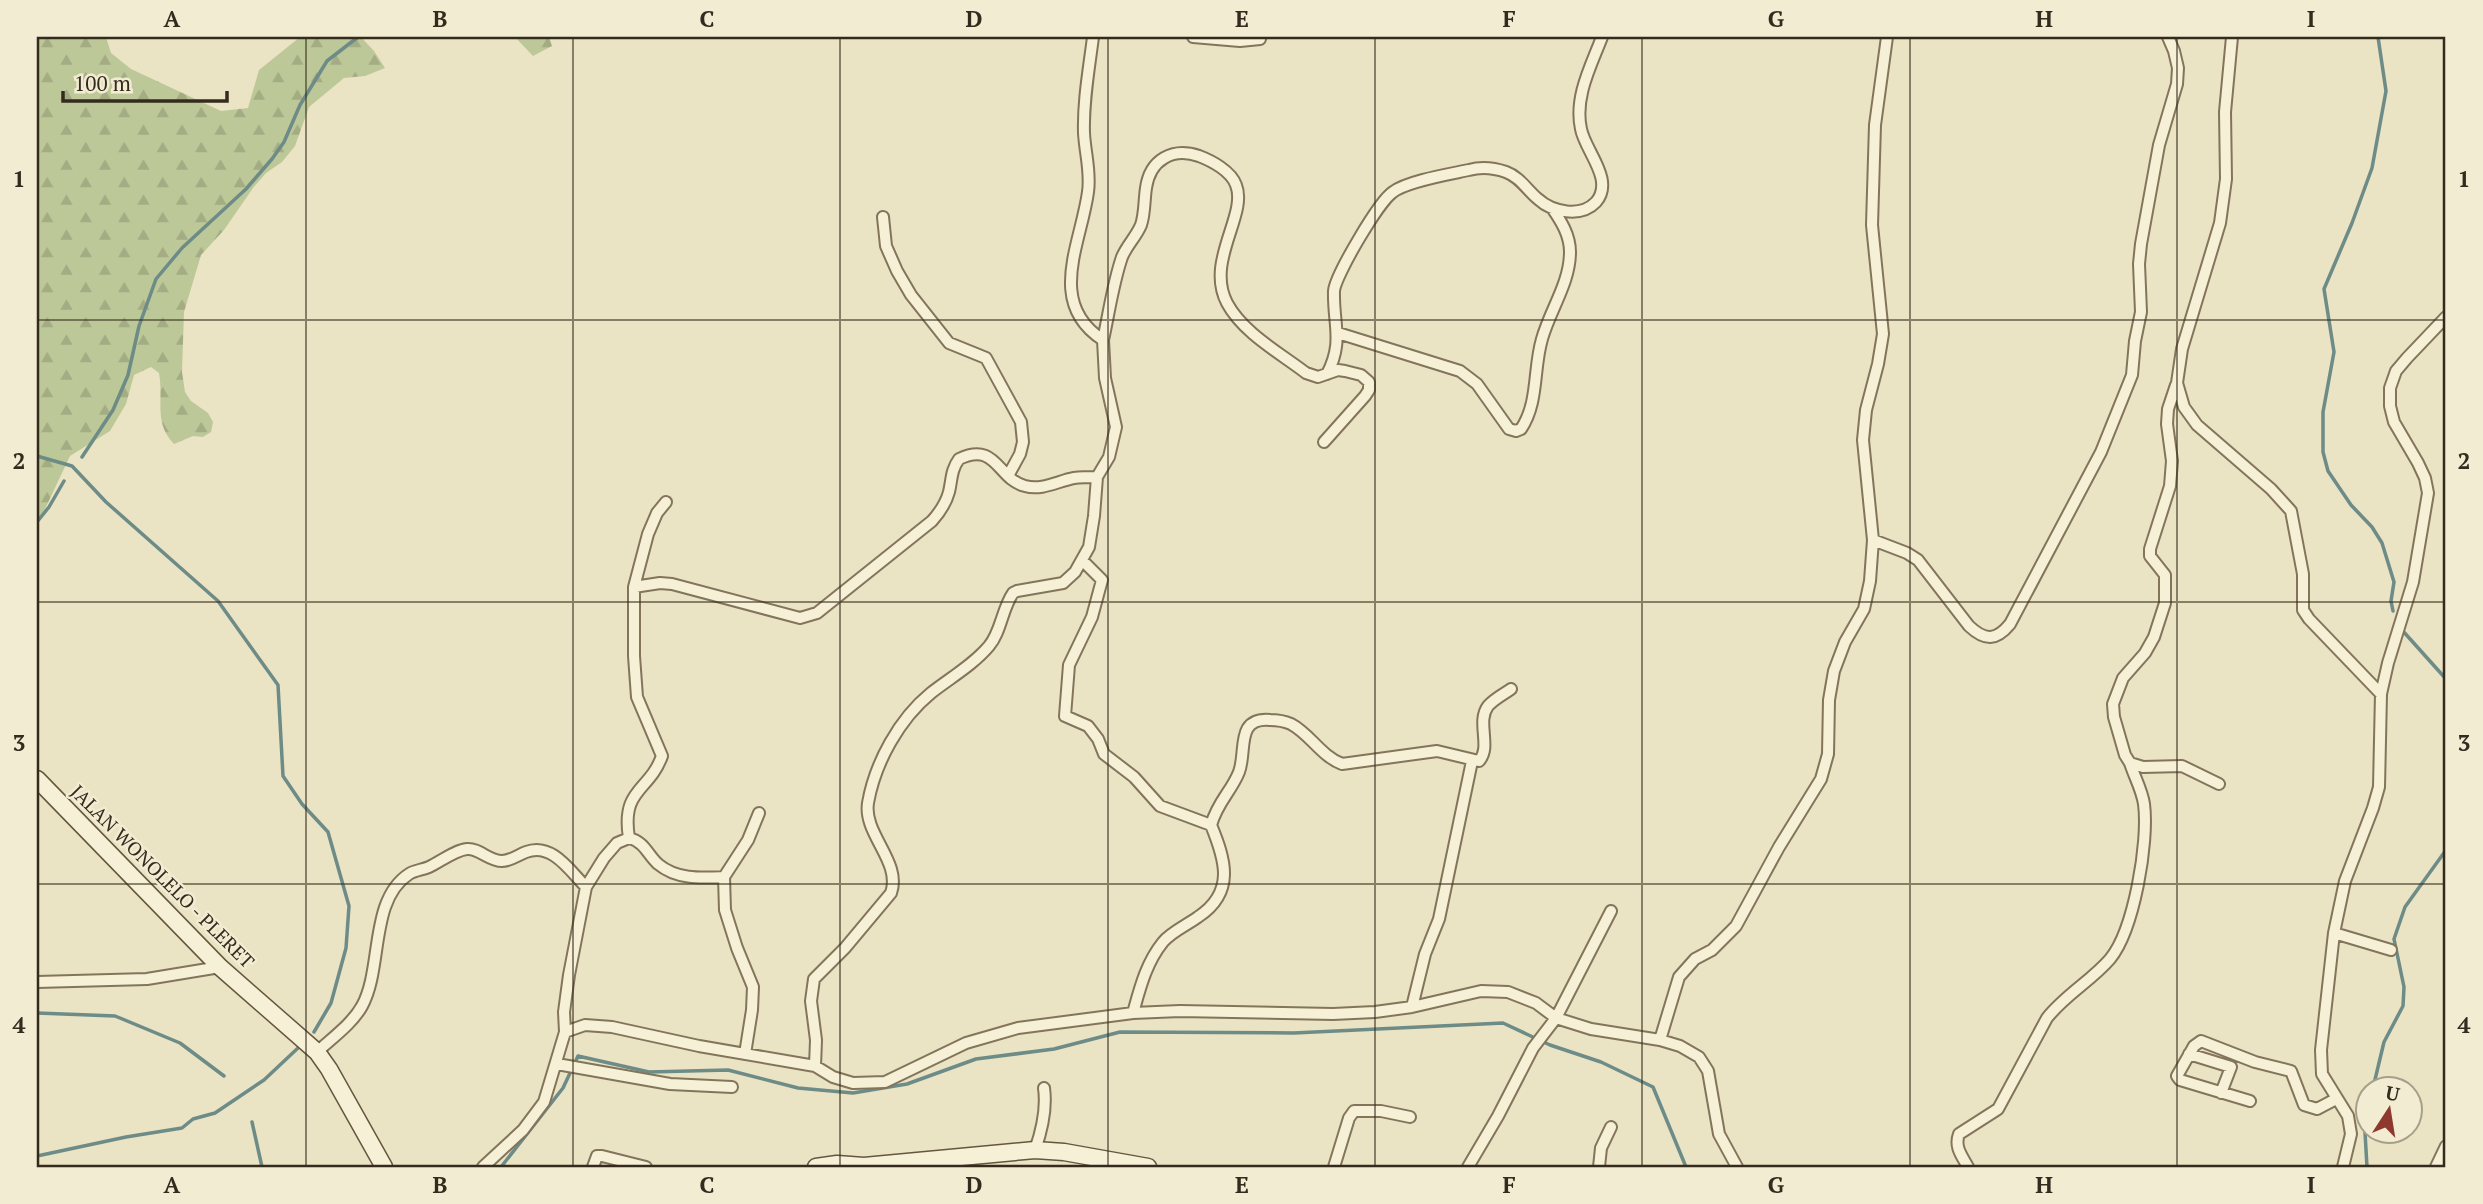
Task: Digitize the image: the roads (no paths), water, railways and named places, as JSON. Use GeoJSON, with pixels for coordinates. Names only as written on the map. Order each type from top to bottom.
{"type":"FeatureCollection","features":[{"type":"Feature","properties":{"kind":"main road","name":"JALAN WONOLELO - PLERET"},"geometry":{"type":"LineString","coordinates":[[37,779],[220,967],[317,1052],[384,1167]]}},
{"type":"Feature","properties":{"kind":"main road"},"geometry":{"type":"LineString","coordinates":[[816,1167],[836,1164],[864,1167],[1035,1150],[1064,1152],[1148,1167]]}},
{"type":"Feature","properties":{"kind":"street"},"geometry":{"type":"LineString","coordinates":[[1093,37],[1084,110],[1084,136],[1089,162],[1088,192],[1073,250],[1071,279],[1078,316],[1091,332],[1103,340]]}},
{"type":"Feature","properties":{"kind":"street"},"geometry":{"type":"LineString","coordinates":[[1193,37],[1240,41],[1260,39]]}},
{"type":"Feature","properties":{"kind":"street"},"geometry":{"type":"LineString","coordinates":[[1327,374],[1336,355],[1336,281],[1381,204],[1394,191],[1473,169],[1490,168],[1507,172],[1523,183],[1538,200],[1552,208],[1583,210],[1595,202],[1601,192],[1602,178],[1598,165],[1585,144],[1578,111],[1602,37]]}},
{"type":"Feature","properties":{"kind":"street"},"geometry":{"type":"LineString","coordinates":[[1660,1040],[1679,977],[1695,959],[1712,950],[1736,926],[1779,847],[1821,779],[1828,754],[1829,700],[1834,671],[1845,642],[1864,610],[1870,581],[1873,540],[1863,440],[1866,410],[1883,334],[1872,225],[1874,125],[1887,37]]}},
{"type":"Feature","properties":{"kind":"street"},"geometry":{"type":"LineString","coordinates":[[1873,540],[1914,556],[1979,635],[1990,638],[2002,634],[2010,624],[2101,452],[2132,375],[2141,312],[2141,244],[2159,145],[2177,84],[2178,68],[2168,37]]}},
{"type":"Feature","properties":{"kind":"street"},"geometry":{"type":"LineString","coordinates":[[1968,1167],[1956,1141],[1959,1134],[1998,1109],[2047,1018],[2058,1004],[2097,973],[2111,958],[2122,940],[2132,911],[2141,862],[2143,801],[2125,755],[2113,704],[2123,678],[2145,653],[2154,637],[2165,603],[2165,575],[2150,556],[2150,549],[2170,486],[2172,461],[2167,424],[2168,409],[2177,383],[2182,349],[2220,223],[2226,179],[2225,112],[2232,37]]}},
{"type":"Feature","properties":{"kind":"street"},"geometry":{"type":"LineString","coordinates":[[814,1066],[816,1040],[811,1002],[814,979],[825,965],[845,948],[894,886],[867,805],[889,745],[919,704],[989,646],[1013,593],[1017,590],[1063,583],[1083,561],[1092,534],[1097,477],[1109,457],[1116,428],[1105,378],[1103,340],[1123,255],[1138,232],[1143,217],[1150,173],[1167,155],[1180,152],[1205,158],[1229,174],[1236,185],[1237,209],[1222,259],[1222,289],[1227,303],[1242,323],[1306,373],[1318,377],[1338,370],[1367,378],[1369,386],[1365,396],[1324,442]]}},
{"type":"Feature","properties":{"kind":"street"},"geometry":{"type":"LineString","coordinates":[[1338,332],[1461,371],[1477,384],[1509,429],[1521,429],[1534,394],[1541,341],[1569,268],[1571,249],[1565,229],[1552,208]]}},
{"type":"Feature","properties":{"kind":"street"},"geometry":{"type":"LineString","coordinates":[[883,217],[886,246],[911,295],[949,343],[986,358],[1021,422],[1023,442],[1008,476]]}},
{"type":"Feature","properties":{"kind":"street"},"geometry":{"type":"LineString","coordinates":[[2343,1167],[2351,1134],[2348,1116],[2322,1074],[2321,1050],[2334,933],[2345,881],[2374,808],[2379,787],[2381,694],[2413,582],[2428,494],[2418,463],[2394,422],[2390,406],[2390,388],[2396,371],[2446,317]]}},
{"type":"Feature","properties":{"kind":"street"},"geometry":{"type":"LineString","coordinates":[[2177,383],[2184,407],[2197,425],[2272,489],[2291,510],[2303,574],[2303,610],[2309,620],[2381,694]]}},
{"type":"Feature","properties":{"kind":"street"},"geometry":{"type":"LineString","coordinates":[[634,587],[671,584],[788,615],[809,617],[932,521],[949,494],[953,468],[959,459],[977,454],[988,456],[1015,482],[1026,487],[1037,488],[1073,478],[1097,477]]}},
{"type":"Feature","properties":{"kind":"street"},"geometry":{"type":"LineString","coordinates":[[629,838],[627,818],[633,798],[659,765],[662,756],[637,697],[634,587],[648,534],[657,513],[666,502]]}},
{"type":"Feature","properties":{"kind":"street"},"geometry":{"type":"LineString","coordinates":[[1083,561],[1102,580],[1091,617],[1069,665],[1065,716],[1088,726],[1098,739],[1104,754],[1133,778],[1160,806],[1211,825]]}},
{"type":"Feature","properties":{"kind":"street"},"geometry":{"type":"LineString","coordinates":[[1133,1013],[1144,975],[1163,943],[1204,913],[1220,891],[1225,875],[1224,856],[1211,825],[1215,809],[1239,771],[1243,738],[1247,727],[1254,721],[1281,720],[1292,725],[1333,761],[1342,764],[1437,751],[1479,761],[1484,754],[1483,722],[1486,709],[1511,690]]}},
{"type":"Feature","properties":{"kind":"street"},"geometry":{"type":"LineString","coordinates":[[1412,1007],[1426,954],[1439,919],[1472,761]]}},
{"type":"Feature","properties":{"kind":"street"},"geometry":{"type":"LineString","coordinates":[[2130,763],[2143,767],[2182,766],[2219,784]]}},
{"type":"Feature","properties":{"kind":"street"},"geometry":{"type":"LineString","coordinates":[[745,1054],[753,987],[725,909],[724,877],[748,840],[759,813]]}},
{"type":"Feature","properties":{"kind":"street"},"geometry":{"type":"LineString","coordinates":[[629,838],[645,845],[660,865],[684,877],[724,877]]}},
{"type":"Feature","properties":{"kind":"street"},"geometry":{"type":"LineString","coordinates":[[483,1167],[533,1119],[544,1102],[560,1065],[569,975],[586,887],[604,858],[617,844],[629,838]]}},
{"type":"Feature","properties":{"kind":"street"},"geometry":{"type":"LineString","coordinates":[[317,1052],[354,1018],[362,1006],[372,980],[377,939],[387,899],[408,874],[426,869],[465,849],[499,862],[539,849],[551,852],[586,887]]}},
{"type":"Feature","properties":{"kind":"street"},"geometry":{"type":"LineString","coordinates":[[1468,1167],[1533,1048],[1556,1018],[1611,911]]}},
{"type":"Feature","properties":{"kind":"street"},"geometry":{"type":"LineString","coordinates":[[2334,933],[2391,950]]}},
{"type":"Feature","properties":{"kind":"street"},"geometry":{"type":"LineString","coordinates":[[37,982],[147,979],[220,967]]}},
{"type":"Feature","properties":{"kind":"street"},"geometry":{"type":"LineString","coordinates":[[565,1032],[574,1027],[593,1025],[814,1066],[833,1077],[853,1083],[885,1082],[966,1043],[1018,1028],[1133,1013],[1180,1011],[1333,1014],[1412,1007],[1481,991],[1508,992],[1536,1003],[1556,1018],[1591,1029],[1660,1040],[1680,1046],[1699,1058],[1708,1071],[1719,1135],[1737,1167]]}},
{"type":"Feature","properties":{"kind":"street"},"geometry":{"type":"LineString","coordinates":[[2250,1101],[2180,1080],[2177,1076],[2189,1054],[2201,1041],[2255,1062],[2291,1071],[2304,1105],[2317,1109],[2336,1099]]}},
{"type":"Feature","properties":{"kind":"street"},"geometry":{"type":"LineString","coordinates":[[2189,1054],[2231,1067],[2221,1093]]}},
{"type":"Feature","properties":{"kind":"street"},"geometry":{"type":"LineString","coordinates":[[560,1065],[670,1084],[732,1087]]}},
{"type":"Feature","properties":{"kind":"street"},"geometry":{"type":"LineString","coordinates":[[1035,1150],[1046,1102],[1044,1088]]}},
{"type":"Feature","properties":{"kind":"street"},"geometry":{"type":"LineString","coordinates":[[1334,1167],[1349,1118],[1354,1111],[1381,1111],[1410,1116]]}},
{"type":"Feature","properties":{"kind":"street"},"geometry":{"type":"LineString","coordinates":[[1599,1167],[1601,1148],[1611,1127]]}},
{"type":"Feature","properties":{"kind":"street"},"geometry":{"type":"LineString","coordinates":[[2436,1167],[2446,1146]]}},
{"type":"Feature","properties":{"kind":"street"},"geometry":{"type":"LineString","coordinates":[[593,1167],[599,1156],[646,1167]]}},
{"type":"Feature","properties":{"kind":"waterway"},"geometry":{"type":"LineString","coordinates":[[82,457],[113,410],[128,375],[139,326],[156,279],[182,248],[246,189],[272,159],[284,142],[300,105],[327,61],[358,37]]}},
{"type":"Feature","properties":{"kind":"waterway"},"geometry":{"type":"LineString","coordinates":[[2378,37],[2386,91],[2372,168],[2324,289],[2334,352],[2323,412],[2323,452],[2328,471],[2382,543],[2394,582],[2391,601],[2393,611]]}},
{"type":"Feature","properties":{"kind":"waterway"},"geometry":{"type":"LineString","coordinates":[[37,456],[72,466],[106,502],[218,601],[278,685],[283,776],[302,804],[328,832],[349,906],[346,948],[331,1003],[314,1032]]}},
{"type":"Feature","properties":{"kind":"waterway"},"geometry":{"type":"LineString","coordinates":[[37,522],[64,481]]}},
{"type":"Feature","properties":{"kind":"waterway"},"geometry":{"type":"LineString","coordinates":[[2402,630],[2446,679]]}},
{"type":"Feature","properties":{"kind":"waterway"},"geometry":{"type":"LineString","coordinates":[[2376,1074],[2384,1042],[2403,1006],[2404,987],[2394,939],[2405,907],[2446,850]]}},
{"type":"Feature","properties":{"kind":"waterway"},"geometry":{"type":"LineString","coordinates":[[37,1013],[115,1016],[180,1043],[224,1076]]}},
{"type":"Feature","properties":{"kind":"waterway"},"geometry":{"type":"LineString","coordinates":[[501,1167],[563,1088],[578,1056],[649,1072],[728,1070],[798,1088],[853,1093],[907,1084],[976,1059],[1054,1049],[1120,1032],[1294,1033],[1503,1023],[1550,1045],[1601,1062],[1653,1087],[1686,1167]]}},
{"type":"Feature","properties":{"kind":"waterway"},"geometry":{"type":"LineString","coordinates":[[37,1156],[182,1128],[193,1119],[215,1113],[264,1080],[298,1048]]}},
{"type":"Feature","properties":{"kind":"waterway"},"geometry":{"type":"LineString","coordinates":[[252,1122],[262,1167]]}},
{"type":"Feature","properties":{"kind":"waterway"},"geometry":{"type":"LineString","coordinates":[[2366,1144],[2367,1167]]}}]}
